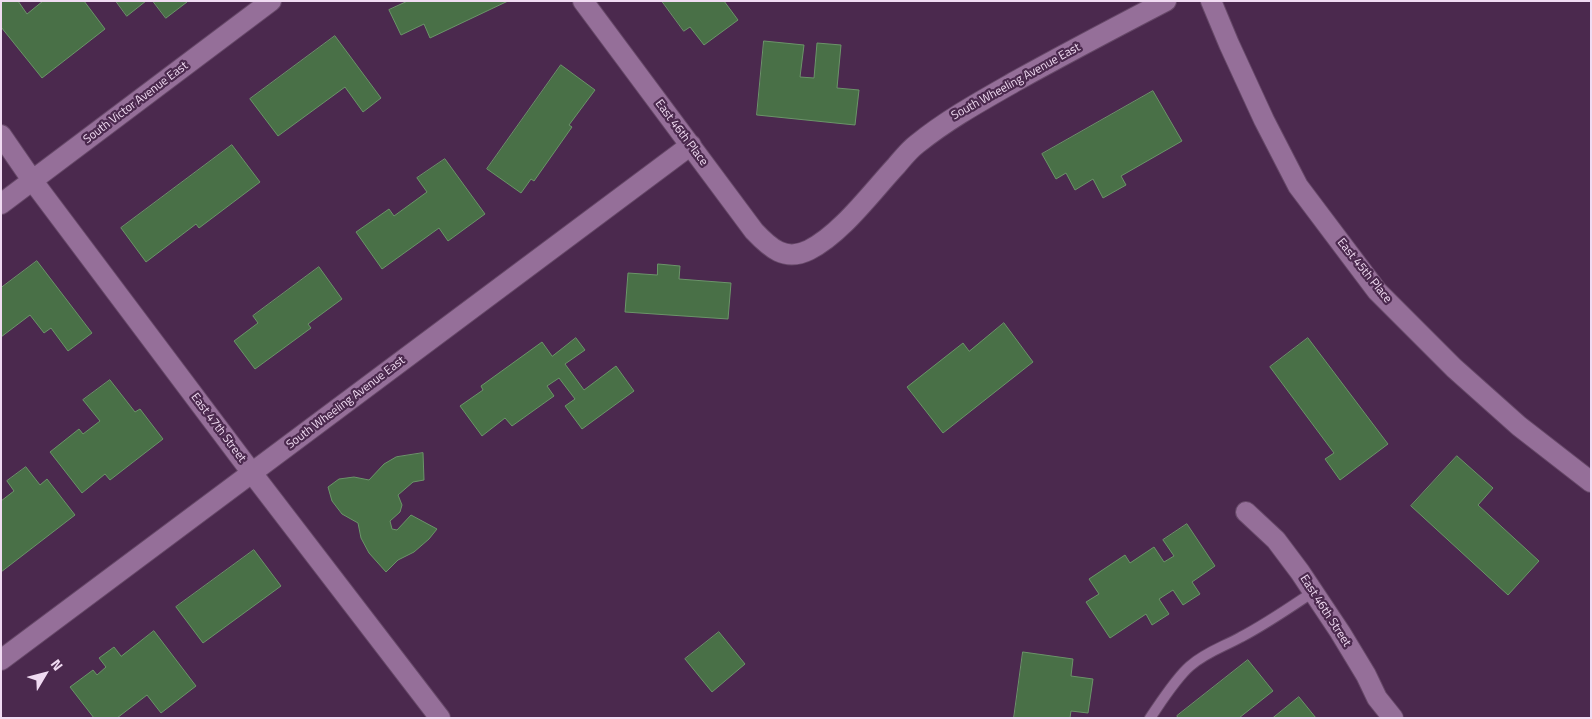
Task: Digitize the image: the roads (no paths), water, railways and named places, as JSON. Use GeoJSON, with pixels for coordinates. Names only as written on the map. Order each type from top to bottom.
{"type":"FeatureCollection","features":[{"type":"Feature","properties":{"kind":"street","name":"South Victor Avenue East"},"geometry":{"type":"LineString","coordinates":[[1,204],[271,1]]}},
{"type":"Feature","properties":{"kind":"street","name":"East 46th Place"},"geometry":{"type":"LineString","coordinates":[[582,1],[754,231],[768,245],[788,255]]}},
{"type":"Feature","properties":{"kind":"street","name":"South Wheeling Avenue East"},"geometry":{"type":"LineString","coordinates":[[788,255],[808,250],[841,226],[915,145],[954,116],[1065,54],[1166,1]]}},
{"type":"Feature","properties":{"kind":"street","name":"East 45th Place"},"geometry":{"type":"LineString","coordinates":[[1211,1],[1264,120],[1298,186],[1377,291],[1476,388],[1519,426],[1591,482]]}},
{"type":"Feature","properties":{"kind":"street","name":"East 47th Street"},"geometry":{"type":"LineString","coordinates":[[1,135],[32,180],[252,473],[440,718]]}},
{"type":"Feature","properties":{"kind":"street","name":"South Wheeling Avenue East"},"geometry":{"type":"LineString","coordinates":[[1,660],[691,146]]}},
{"type":"Feature","properties":{"kind":"street","name":"East 46th Street"},"geometry":{"type":"LineString","coordinates":[[1246,512],[1276,540],[1340,632],[1366,674],[1377,698],[1393,718]]}},
{"type":"Feature","properties":{"kind":"lane"},"geometry":{"type":"LineString","coordinates":[[1150,718],[1189,667],[1205,654],[1239,638],[1313,592]]}}]}
